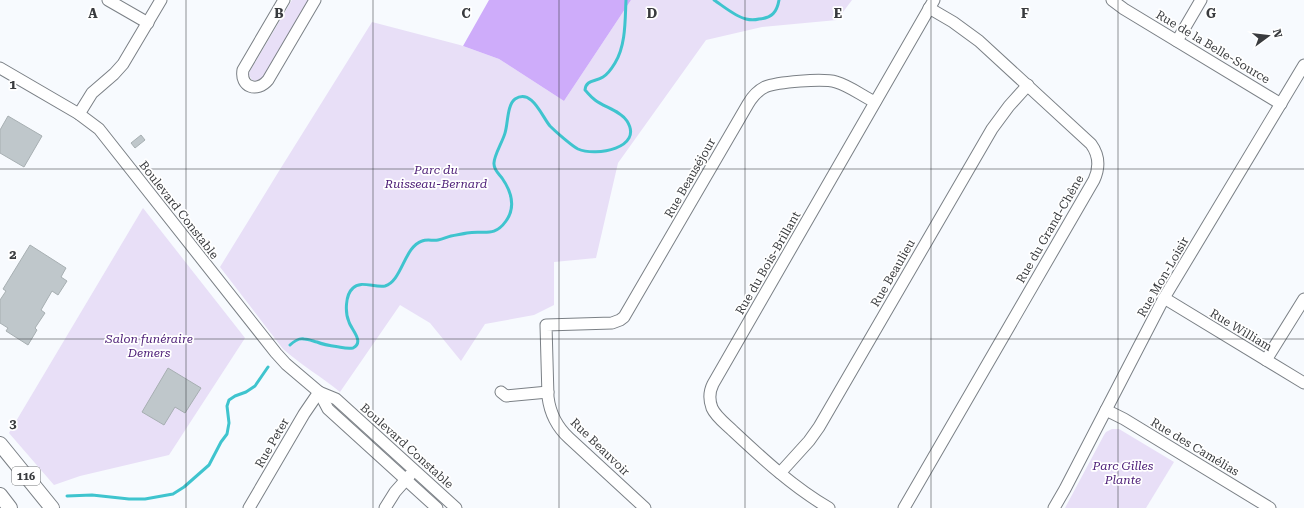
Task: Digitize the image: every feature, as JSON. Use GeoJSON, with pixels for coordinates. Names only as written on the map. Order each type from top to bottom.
{"type":"FeatureCollection","features":[{"type":"Feature","properties":{"kind":"main road","name":"116"},"geometry":{"type":"LineString","coordinates":[[0,444],[52,508]]}},
{"type":"Feature","properties":{"kind":"main road","name":"116"},"geometry":{"type":"LineString","coordinates":[[0,495],[10,508]]}},
{"type":"Feature","properties":{"kind":"street"},"geometry":{"type":"LineString","coordinates":[[108,0],[148,23]]}},
{"type":"Feature","properties":{"kind":"street"},"geometry":{"type":"LineString","coordinates":[[79,114],[92,93],[123,64],[160,0]]}},
{"type":"Feature","properties":{"kind":"street"},"geometry":{"type":"LineString","coordinates":[[284,0],[243,70],[242,75],[244,80],[250,86],[261,86],[268,80],[315,0]]}},
{"type":"Feature","properties":{"kind":"street","name":"Rue de la Belle-Source"},"geometry":{"type":"LineString","coordinates":[[1112,0],[1124,9],[1281,104]]}},
{"type":"Feature","properties":{"kind":"street"},"geometry":{"type":"LineString","coordinates":[[1177,41],[1201,0]]}},
{"type":"Feature","properties":{"kind":"street","name":"Rue du Grand-Chêne"},"geometry":{"type":"LineString","coordinates":[[904,508],[1096,176],[1098,168],[1098,159],[1091,144],[1028,85],[968,32],[932,4]]}},
{"type":"Feature","properties":{"kind":"street","name":"Rue du Bois-Brillant"},"geometry":{"type":"LineString","coordinates":[[829,508],[804,492],[780,473],[715,413],[710,403],[710,391],[932,4]]}},
{"type":"Feature","properties":{"kind":"street","name":"Rue Mon-Loisir"},"geometry":{"type":"LineString","coordinates":[[1054,508],[1164,298],[1304,65]]}},
{"type":"Feature","properties":{"kind":"street","name":"Boulevard Constable"},"geometry":{"type":"LineString","coordinates":[[0,68],[79,114],[99,129],[276,353],[297,374],[319,392],[336,399],[456,508]]}},
{"type":"Feature","properties":{"kind":"street","name":"Rue Beauséjour"},"geometry":{"type":"LineString","coordinates":[[546,326],[615,322],[624,317],[748,104],[762,89],[770,85],[831,81],[844,85],[875,102]]}},
{"type":"Feature","properties":{"kind":"street","name":"Rue Beaulieu"},"geometry":{"type":"LineString","coordinates":[[780,473],[809,441],[819,427],[992,129],[1009,106],[1028,85]]}},
{"type":"Feature","properties":{"kind":"street","name":"Rue William"},"geometry":{"type":"LineString","coordinates":[[1164,298],[1304,383]]}},
{"type":"Feature","properties":{"kind":"street"},"geometry":{"type":"LineString","coordinates":[[1266,360],[1304,298]]}},
{"type":"Feature","properties":{"kind":"street","name":"Rue Beauvoir"},"geometry":{"type":"LineString","coordinates":[[546,326],[548,392],[550,409],[555,420],[572,441],[645,508]]}},
{"type":"Feature","properties":{"kind":"street","name":"Boulevard Constable"},"geometry":{"type":"LineString","coordinates":[[319,392],[328,409],[437,508]]}},
{"type":"Feature","properties":{"kind":"street","name":"Rue Peter"},"geometry":{"type":"LineString","coordinates":[[249,508],[304,414],[319,392]]}},
{"type":"Feature","properties":{"kind":"street"},"geometry":{"type":"LineString","coordinates":[[501,392],[506,396],[548,392]]}},
{"type":"Feature","properties":{"kind":"street","name":"Rue des Camélias"},"geometry":{"type":"LineString","coordinates":[[1106,410],[1124,419],[1270,508]]}},
{"type":"Feature","properties":{"kind":"street"},"geometry":{"type":"LineString","coordinates":[[385,508],[395,492],[414,470]]}},
{"type":"Feature","properties":{"kind":"green space"},"geometry":{"type":"Polygon","coordinates":[[[292,0],[308,0],[263,77],[258,81],[252,80],[249,75],[250,71],[292,0]]]}},
{"type":"Feature","properties":{"kind":"green space","name":"Parc du Ruisseau-Bernard"},"geometry":{"type":"Polygon","coordinates":[[[631,0],[852,0],[837,20],[762,27],[706,40],[618,163],[596,258],[554,262],[554,305],[534,315],[485,324],[461,361],[430,323],[400,305],[340,392],[283,349],[220,267],[372,22],[460,45],[499,59],[564,101],[631,0]]]}},
{"type":"Feature","properties":{"kind":"green space","name":"Salon funéraire Demers"},"geometry":{"type":"Polygon","coordinates":[[[143,208],[245,338],[169,455],[80,476],[54,485],[9,433],[143,208]]]}},
{"type":"Feature","properties":{"kind":"green space","name":"Parc Gilles Plante"},"geometry":{"type":"Polygon","coordinates":[[[1112,429],[1119,429],[1174,462],[1146,508],[1065,508],[1104,435],[1112,429]]]}},
{"type":"Feature","properties":{"kind":"shaded area"},"geometry":{"type":"Polygon","coordinates":[[[489,0],[631,0],[564,101],[499,59],[463,46],[489,0]]]}},
{"type":"Feature","properties":{"kind":"building"},"geometry":{"type":"Polygon","coordinates":[[[8,116],[42,136],[24,167],[0,153],[0,130],[8,116]]]}},
{"type":"Feature","properties":{"kind":"building"},"geometry":{"type":"Polygon","coordinates":[[[141,135],[145,140],[135,148],[131,143],[141,135]]]}},
{"type":"Feature","properties":{"kind":"building"},"geometry":{"type":"Polygon","coordinates":[[[30,245],[66,268],[61,277],[67,281],[58,295],[52,291],[41,310],[45,313],[35,328],[37,330],[28,345],[6,331],[8,328],[0,323],[0,300],[6,291],[3,289],[30,245]]]}},
{"type":"Feature","properties":{"kind":"building"},"geometry":{"type":"Polygon","coordinates":[[[168,368],[201,388],[185,413],[175,407],[164,425],[142,412],[168,368]]]}},
{"type":"Feature","properties":{"kind":"waterway"},"geometry":{"type":"LineString","coordinates":[[290,345],[296,340],[302,339],[331,346],[353,348],[358,342],[358,339],[349,322],[346,309],[348,295],[353,288],[364,284],[385,286],[391,283],[411,250],[416,244],[422,241],[438,240],[473,232],[488,232],[497,230],[502,226],[509,216],[512,205],[508,188],[497,172],[494,161],[505,133],[510,106],[515,99],[527,97],[531,100],[550,126],[578,149],[596,152],[606,151],[624,144],[629,138],[631,130],[627,121],[621,114],[599,103],[585,90],[589,82],[600,79],[607,74],[619,56],[623,40],[626,0]]}},
{"type":"Feature","properties":{"kind":"waterway"},"geometry":{"type":"LineString","coordinates":[[714,0],[738,16],[752,20],[771,16],[777,8],[779,0]]}},
{"type":"Feature","properties":{"kind":"waterway"},"geometry":{"type":"LineString","coordinates":[[67,496],[92,495],[129,499],[145,499],[173,494],[184,487],[209,465],[227,434],[229,423],[227,406],[229,400],[255,386],[268,367]]}}]}
